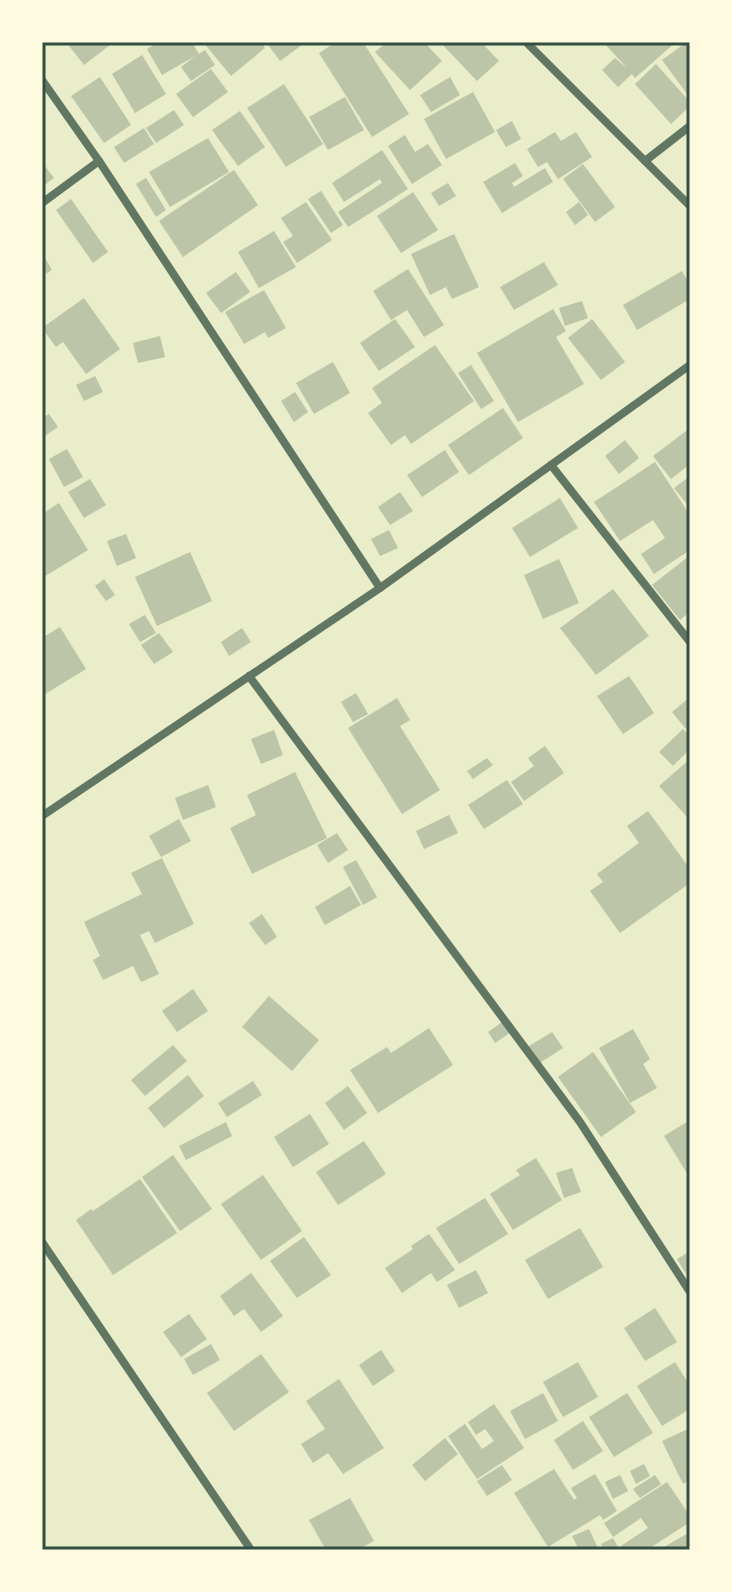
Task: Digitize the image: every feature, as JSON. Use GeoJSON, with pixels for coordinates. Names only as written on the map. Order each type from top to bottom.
{"type":"FeatureCollection","features":[{"type":"Feature","properties":{"kind":"street"},"geometry":{"type":"LineString","coordinates":[[526,42],[690,206]]}},
{"type":"Feature","properties":{"kind":"street"},"geometry":{"type":"LineString","coordinates":[[42,80],[99,161],[380,588]]}},
{"type":"Feature","properties":{"kind":"street"},"geometry":{"type":"LineString","coordinates":[[645,161],[690,126]]}},
{"type":"Feature","properties":{"kind":"street"},"geometry":{"type":"LineString","coordinates":[[42,203],[99,161]]}},
{"type":"Feature","properties":{"kind":"street"},"geometry":{"type":"LineString","coordinates":[[42,816],[380,588],[690,365]]}},
{"type":"Feature","properties":{"kind":"street"},"geometry":{"type":"LineString","coordinates":[[551,465],[690,642]]}},
{"type":"Feature","properties":{"kind":"street"},"geometry":{"type":"LineString","coordinates":[[249,676],[580,1122],[690,1292]]}},
{"type":"Feature","properties":{"kind":"street"},"geometry":{"type":"LineString","coordinates":[[42,1242],[251,1550]]}},
{"type":"Feature","properties":{"kind":"building"},"geometry":{"type":"Polygon","coordinates":[[[66,42],[114,42],[84,65],[66,42]]]}},
{"type":"Feature","properties":{"kind":"building"},"geometry":{"type":"Polygon","coordinates":[[[159,42],[192,42],[199,54],[205,50],[215,65],[191,81],[181,67],[195,56],[162,75],[147,49],[159,42]]]}},
{"type":"Feature","properties":{"kind":"building"},"geometry":{"type":"Polygon","coordinates":[[[203,42],[261,42],[265,48],[231,76],[203,42]]]}},
{"type":"Feature","properties":{"kind":"building"},"geometry":{"type":"Polygon","coordinates":[[[266,42],[306,42],[280,61],[266,42]]]}},
{"type":"Feature","properties":{"kind":"building"},"geometry":{"type":"Polygon","coordinates":[[[336,42],[363,42],[409,114],[372,137],[319,53],[336,42]]]}},
{"type":"Feature","properties":{"kind":"building"},"geometry":{"type":"Polygon","coordinates":[[[387,42],[424,42],[442,61],[410,90],[375,52],[387,42]]]}},
{"type":"Feature","properties":{"kind":"building"},"geometry":{"type":"Polygon","coordinates":[[[440,42],[481,42],[499,61],[477,81],[440,42]]]}},
{"type":"Feature","properties":{"kind":"building"},"geometry":{"type":"Polygon","coordinates":[[[603,42],[676,42],[635,78],[632,74],[618,87],[602,70],[615,58],[627,68],[603,42]]]}},
{"type":"Feature","properties":{"kind":"building"},"geometry":{"type":"Polygon","coordinates":[[[690,42],[690,98],[662,60],[690,42]]]}},
{"type":"Feature","properties":{"kind":"building"},"geometry":{"type":"Polygon","coordinates":[[[142,55],[166,94],[135,113],[112,74],[142,55]]]}},
{"type":"Feature","properties":{"kind":"building"},"geometry":{"type":"Polygon","coordinates":[[[656,64],[690,102],[690,106],[671,124],[635,84],[656,64]]]}},
{"type":"Feature","properties":{"kind":"building"},"geometry":{"type":"Polygon","coordinates":[[[211,69],[228,92],[193,117],[176,94],[211,69]]]}},
{"type":"Feature","properties":{"kind":"building"},"geometry":{"type":"Polygon","coordinates":[[[100,77],[131,125],[104,143],[71,96],[100,77]]]}},
{"type":"Feature","properties":{"kind":"building"},"geometry":{"type":"Polygon","coordinates":[[[450,77],[460,95],[431,112],[420,95],[450,77]]]}},
{"type":"Feature","properties":{"kind":"building"},"geometry":{"type":"Polygon","coordinates":[[[284,84],[323,144],[286,167],[247,108],[284,84]]]}},
{"type":"Feature","properties":{"kind":"building"},"geometry":{"type":"Polygon","coordinates":[[[473,92],[495,132],[446,159],[424,119],[473,92]]]}},
{"type":"Feature","properties":{"kind":"building"},"geometry":{"type":"Polygon","coordinates":[[[345,97],[364,130],[328,150],[309,117],[345,97]]]}},
{"type":"Feature","properties":{"kind":"building"},"geometry":{"type":"Polygon","coordinates":[[[174,110],[184,125],[156,143],[146,128],[174,110]]]}},
{"type":"Feature","properties":{"kind":"building"},"geometry":{"type":"Polygon","coordinates":[[[240,111],[265,147],[238,166],[212,130],[240,111]]]}},
{"type":"Feature","properties":{"kind":"building"},"geometry":{"type":"Polygon","coordinates":[[[512,121],[521,139],[506,147],[496,130],[512,121]]]}},
{"type":"Feature","properties":{"kind":"building"},"geometry":{"type":"Polygon","coordinates":[[[144,128],[154,144],[124,163],[114,147],[144,128]]]}},
{"type":"Feature","properties":{"kind":"building"},"geometry":{"type":"Polygon","coordinates":[[[555,132],[561,141],[576,132],[592,157],[558,179],[547,162],[538,167],[527,149],[555,132]]]}},
{"type":"Feature","properties":{"kind":"building"},"geometry":{"type":"Polygon","coordinates":[[[405,135],[415,152],[428,144],[442,165],[412,184],[388,146],[405,135]]]}},
{"type":"Feature","properties":{"kind":"building"},"geometry":{"type":"Polygon","coordinates":[[[208,138],[229,172],[170,207],[149,172],[208,138]]]}},
{"type":"Feature","properties":{"kind":"building"},"geometry":{"type":"Polygon","coordinates":[[[382,150],[408,189],[348,227],[338,212],[382,183],[380,179],[344,202],[332,183],[382,150]]]}},
{"type":"Feature","properties":{"kind":"building"},"geometry":{"type":"Polygon","coordinates":[[[42,162],[54,178],[42,187],[42,162]]]}},
{"type":"Feature","properties":{"kind":"building"},"geometry":{"type":"Polygon","coordinates":[[[515,163],[523,176],[512,183],[514,187],[545,168],[553,182],[502,213],[483,182],[515,163]]]}},
{"type":"Feature","properties":{"kind":"building"},"geometry":{"type":"Polygon","coordinates":[[[583,164],[615,207],[595,222],[563,179],[583,164]]]}},
{"type":"Feature","properties":{"kind":"building"},"geometry":{"type":"Polygon","coordinates":[[[234,170],[258,205],[183,257],[159,221],[234,170]]]}},
{"type":"Feature","properties":{"kind":"building"},"geometry":{"type":"Polygon","coordinates":[[[146,178],[166,210],[156,217],[136,184],[146,178]]]}},
{"type":"Feature","properties":{"kind":"building"},"geometry":{"type":"Polygon","coordinates":[[[448,183],[456,196],[439,206],[431,193],[448,183]]]}},
{"type":"Feature","properties":{"kind":"building"},"geometry":{"type":"Polygon","coordinates":[[[321,191],[343,225],[331,233],[308,199],[321,191]]]}},
{"type":"Feature","properties":{"kind":"building"},"geometry":{"type":"Polygon","coordinates":[[[413,192],[438,230],[401,253],[377,216],[413,192]]]}},
{"type":"Feature","properties":{"kind":"building"},"geometry":{"type":"Polygon","coordinates":[[[71,199],[108,252],[93,263],[56,210],[71,199]]]}},
{"type":"Feature","properties":{"kind":"building"},"geometry":{"type":"Polygon","coordinates":[[[306,202],[332,240],[297,263],[283,242],[293,236],[281,218],[306,202]]]}},
{"type":"Feature","properties":{"kind":"building"},"geometry":{"type":"Polygon","coordinates":[[[579,202],[588,215],[575,225],[566,212],[579,202]]]}},
{"type":"Feature","properties":{"kind":"building"},"geometry":{"type":"Polygon","coordinates":[[[274,231],[296,267],[259,288],[238,252],[274,231]]]}},
{"type":"Feature","properties":{"kind":"building"},"geometry":{"type":"Polygon","coordinates":[[[454,234],[479,287],[452,299],[446,287],[430,295],[411,254],[454,234]]]}},
{"type":"Feature","properties":{"kind":"building"},"geometry":{"type":"Polygon","coordinates":[[[42,253],[52,270],[42,276],[42,253]]]}},
{"type":"Feature","properties":{"kind":"building"},"geometry":{"type":"Polygon","coordinates":[[[544,262],[558,285],[514,310],[500,287],[544,262]]]}},
{"type":"Feature","properties":{"kind":"building"},"geometry":{"type":"Polygon","coordinates":[[[408,269],[444,325],[424,337],[407,310],[391,320],[373,291],[408,269]]]}},
{"type":"Feature","properties":{"kind":"building"},"geometry":{"type":"Polygon","coordinates":[[[682,271],[690,285],[690,299],[637,330],[623,305],[682,271]]]}},
{"type":"Feature","properties":{"kind":"building"},"geometry":{"type":"Polygon","coordinates":[[[236,272],[250,292],[221,313],[206,293],[236,272]]]}},
{"type":"Feature","properties":{"kind":"building"},"geometry":{"type":"Polygon","coordinates":[[[264,290],[286,328],[268,338],[265,332],[244,344],[225,312],[264,290]]]}},
{"type":"Feature","properties":{"kind":"building"},"geometry":{"type":"Polygon","coordinates":[[[84,298],[120,349],[86,374],[63,342],[56,347],[42,328],[84,298]]]}},
{"type":"Feature","properties":{"kind":"building"},"geometry":{"type":"Polygon","coordinates":[[[582,301],[588,318],[565,326],[559,308],[582,301]]]}},
{"type":"Feature","properties":{"kind":"building"},"geometry":{"type":"Polygon","coordinates":[[[553,309],[566,331],[556,337],[584,384],[518,422],[477,353],[553,309]]]}},
{"type":"Feature","properties":{"kind":"building"},"geometry":{"type":"Polygon","coordinates":[[[395,319],[415,347],[379,371],[360,343],[395,319]]]}},
{"type":"Feature","properties":{"kind":"building"},"geometry":{"type":"Polygon","coordinates":[[[592,319],[625,362],[601,380],[568,338],[592,319]]]}},
{"type":"Feature","properties":{"kind":"building"},"geometry":{"type":"Polygon","coordinates":[[[160,336],[165,357],[138,363],[133,343],[160,336]]]}},
{"type":"Feature","properties":{"kind":"building"},"geometry":{"type":"Polygon","coordinates":[[[435,345],[474,401],[411,444],[405,435],[391,445],[368,413],[382,403],[372,388],[435,345]]]}},
{"type":"Feature","properties":{"kind":"building"},"geometry":{"type":"Polygon","coordinates":[[[333,362],[350,393],[314,414],[296,383],[333,362]]]}},
{"type":"Feature","properties":{"kind":"building"},"geometry":{"type":"Polygon","coordinates":[[[471,365],[494,401],[481,409],[458,373],[471,365]]]}},
{"type":"Feature","properties":{"kind":"building"},"geometry":{"type":"Polygon","coordinates":[[[95,376],[103,392],[84,401],[76,385],[95,376]]]}},
{"type":"Feature","properties":{"kind":"building"},"geometry":{"type":"Polygon","coordinates":[[[295,392],[308,412],[294,422],[281,401],[295,392]]]}},
{"type":"Feature","properties":{"kind":"building"},"geometry":{"type":"Polygon","coordinates":[[[503,408],[523,438],[469,475],[448,445],[503,408]]]}},
{"type":"Feature","properties":{"kind":"building"},"geometry":{"type":"Polygon","coordinates":[[[49,414],[58,427],[42,438],[42,418],[49,414]]]}},
{"type":"Feature","properties":{"kind":"building"},"geometry":{"type":"Polygon","coordinates":[[[690,428],[690,464],[671,479],[653,456],[690,428]]]}},
{"type":"Feature","properties":{"kind":"building"},"geometry":{"type":"Polygon","coordinates":[[[625,440],[639,458],[619,474],[605,456],[625,440]]]}},
{"type":"Feature","properties":{"kind":"building"},"geometry":{"type":"Polygon","coordinates":[[[67,449],[83,477],[64,487],[49,459],[67,449]]]}},
{"type":"Feature","properties":{"kind":"building"},"geometry":{"type":"Polygon","coordinates":[[[445,450],[459,472],[422,497],[407,475],[445,450]]]}},
{"type":"Feature","properties":{"kind":"building"},"geometry":{"type":"Polygon","coordinates":[[[655,462],[690,515],[690,550],[654,574],[641,554],[665,538],[653,520],[620,541],[594,502],[655,462]]]}},
{"type":"Feature","properties":{"kind":"building"},"geometry":{"type":"Polygon","coordinates":[[[690,476],[690,508],[674,488],[690,476]]]}},
{"type":"Feature","properties":{"kind":"building"},"geometry":{"type":"Polygon","coordinates":[[[90,479],[106,505],[84,518],[68,492],[90,479]]]}},
{"type":"Feature","properties":{"kind":"building"},"geometry":{"type":"Polygon","coordinates":[[[400,492],[413,511],[390,525],[378,507],[400,492]]]}},
{"type":"Feature","properties":{"kind":"building"},"geometry":{"type":"Polygon","coordinates":[[[560,498],[578,528],[530,557],[512,528],[560,498]]]}},
{"type":"Feature","properties":{"kind":"building"},"geometry":{"type":"Polygon","coordinates":[[[59,503],[88,550],[42,578],[42,514],[59,503]]]}},
{"type":"Feature","properties":{"kind":"building"},"geometry":{"type":"Polygon","coordinates":[[[389,530],[398,548],[380,556],[371,539],[389,530]]]}},
{"type":"Feature","properties":{"kind":"building"},"geometry":{"type":"Polygon","coordinates":[[[126,534],[136,558],[117,566],[107,541],[126,534]]]}},
{"type":"Feature","properties":{"kind":"building"},"geometry":{"type":"Polygon","coordinates":[[[190,552],[212,601],[157,626],[135,577],[190,552]]]}},
{"type":"Feature","properties":{"kind":"building"},"geometry":{"type":"Polygon","coordinates":[[[689,556],[690,612],[680,620],[652,585],[689,556]]]}},
{"type":"Feature","properties":{"kind":"building"},"geometry":{"type":"Polygon","coordinates":[[[559,559],[579,603],[543,619],[524,575],[559,559]]]}},
{"type":"Feature","properties":{"kind":"building"},"geometry":{"type":"Polygon","coordinates":[[[104,579],[115,595],[106,601],[95,586],[104,579]]]}},
{"type":"Feature","properties":{"kind":"building"},"geometry":{"type":"Polygon","coordinates":[[[613,589],[649,636],[596,675],[560,628],[613,589]]]}},
{"type":"Feature","properties":{"kind":"building"},"geometry":{"type":"Polygon","coordinates":[[[145,615],[156,633],[140,642],[129,624],[145,615]]]}},
{"type":"Feature","properties":{"kind":"building"},"geometry":{"type":"Polygon","coordinates":[[[60,627],[86,669],[42,696],[42,638],[60,627]]]}},
{"type":"Feature","properties":{"kind":"building"},"geometry":{"type":"Polygon","coordinates":[[[242,628],[251,642],[229,656],[221,642],[242,628]]]}},
{"type":"Feature","properties":{"kind":"building"},"geometry":{"type":"Polygon","coordinates":[[[159,633],[173,652],[154,664],[141,645],[159,633]]]}},
{"type":"Feature","properties":{"kind":"building"},"geometry":{"type":"Polygon","coordinates":[[[629,676],[654,713],[623,734],[597,696],[629,676]]]}},
{"type":"Feature","properties":{"kind":"building"},"geometry":{"type":"Polygon","coordinates":[[[356,693],[368,714],[353,722],[341,702],[356,693]]]}},
{"type":"Feature","properties":{"kind":"building"},"geometry":{"type":"Polygon","coordinates":[[[690,697],[690,726],[686,729],[672,712],[690,697]]]}},
{"type":"Feature","properties":{"kind":"building"},"geometry":{"type":"Polygon","coordinates":[[[397,698],[410,720],[400,726],[440,790],[402,814],[348,728],[397,698]]]}},
{"type":"Feature","properties":{"kind":"building"},"geometry":{"type":"Polygon","coordinates":[[[683,729],[690,736],[690,749],[673,766],[659,752],[683,729]]]}},
{"type":"Feature","properties":{"kind":"building"},"geometry":{"type":"Polygon","coordinates":[[[274,730],[283,755],[261,764],[251,739],[274,730]]]}},
{"type":"Feature","properties":{"kind":"building"},"geometry":{"type":"Polygon","coordinates":[[[545,746],[564,773],[524,801],[511,782],[534,766],[528,758],[545,746]]]}},
{"type":"Feature","properties":{"kind":"building"},"geometry":{"type":"Polygon","coordinates":[[[487,758],[493,765],[473,779],[467,771],[487,758]]]}},
{"type":"Feature","properties":{"kind":"building"},"geometry":{"type":"Polygon","coordinates":[[[690,759],[690,816],[688,818],[659,786],[690,759]]]}},
{"type":"Feature","properties":{"kind":"building"},"geometry":{"type":"Polygon","coordinates":[[[295,772],[327,838],[252,874],[230,828],[256,815],[247,795],[295,772]]]}},
{"type":"Feature","properties":{"kind":"building"},"geometry":{"type":"Polygon","coordinates":[[[507,780],[523,804],[484,829],[468,805],[507,780]]]}},
{"type":"Feature","properties":{"kind":"building"},"geometry":{"type":"Polygon","coordinates":[[[208,785],[216,807],[183,820],[175,798],[208,785]]]}},
{"type":"Feature","properties":{"kind":"building"},"geometry":{"type":"Polygon","coordinates":[[[648,811],[690,869],[690,883],[620,933],[590,891],[603,882],[597,874],[639,843],[627,826],[648,811]]]}},
{"type":"Feature","properties":{"kind":"building"},"geometry":{"type":"Polygon","coordinates":[[[449,815],[458,833],[424,849],[416,831],[449,815]]]}},
{"type":"Feature","properties":{"kind":"building"},"geometry":{"type":"Polygon","coordinates":[[[179,819],[191,841],[161,857],[149,836],[179,819]]]}},
{"type":"Feature","properties":{"kind":"building"},"geometry":{"type":"Polygon","coordinates":[[[337,833],[348,850],[328,863],[317,845],[337,833]]]}},
{"type":"Feature","properties":{"kind":"building"},"geometry":{"type":"Polygon","coordinates":[[[162,858],[194,924],[155,943],[149,931],[140,935],[159,974],[141,982],[133,966],[103,980],[93,960],[100,956],[84,922],[142,894],[131,873],[162,858]]]}},
{"type":"Feature","properties":{"kind":"building"},"geometry":{"type":"Polygon","coordinates":[[[356,860],[377,897],[363,905],[343,867],[356,860]]]}},
{"type":"Feature","properties":{"kind":"building"},"geometry":{"type":"Polygon","coordinates":[[[350,886],[361,905],[325,925],[315,907],[350,886]]]}},
{"type":"Feature","properties":{"kind":"building"},"geometry":{"type":"Polygon","coordinates":[[[262,914],[277,937],[265,945],[249,923],[262,914]]]}},
{"type":"Feature","properties":{"kind":"building"},"geometry":{"type":"Polygon","coordinates":[[[193,989],[208,1011],[177,1032],[162,1011],[193,989]]]}},
{"type":"Feature","properties":{"kind":"building"},"geometry":{"type":"Polygon","coordinates":[[[269,996],[319,1040],[292,1071],[242,1027],[269,996]]]}},
{"type":"Feature","properties":{"kind":"building"},"geometry":{"type":"Polygon","coordinates":[[[508,1018],[516,1029],[495,1043],[488,1032],[508,1018]]]}},
{"type":"Feature","properties":{"kind":"building"},"geometry":{"type":"Polygon","coordinates":[[[429,1028],[453,1065],[378,1113],[350,1070],[387,1047],[391,1053],[429,1028]]]}},
{"type":"Feature","properties":{"kind":"building"},"geometry":{"type":"Polygon","coordinates":[[[633,1029],[650,1059],[643,1064],[657,1088],[630,1103],[599,1048],[633,1029]]]}},
{"type":"Feature","properties":{"kind":"building"},"geometry":{"type":"Polygon","coordinates":[[[552,1032],[563,1048],[535,1066],[524,1049],[552,1032]]]}},
{"type":"Feature","properties":{"kind":"building"},"geometry":{"type":"Polygon","coordinates":[[[173,1045],[187,1061],[145,1096],[131,1080],[173,1045]]]}},
{"type":"Feature","properties":{"kind":"building"},"geometry":{"type":"Polygon","coordinates":[[[593,1052],[636,1112],[601,1137],[558,1077],[593,1052]]]}},
{"type":"Feature","properties":{"kind":"building"},"geometry":{"type":"Polygon","coordinates":[[[188,1075],[204,1096],[164,1128],[148,1108],[188,1075]]]}},
{"type":"Feature","properties":{"kind":"building"},"geometry":{"type":"Polygon","coordinates":[[[253,1081],[262,1095],[227,1117],[218,1103],[253,1081]]]}},
{"type":"Feature","properties":{"kind":"building"},"geometry":{"type":"Polygon","coordinates":[[[348,1086],[367,1113],[344,1130],[325,1103],[348,1086]]]}},
{"type":"Feature","properties":{"kind":"building"},"geometry":{"type":"Polygon","coordinates":[[[310,1114],[329,1144],[293,1167],[274,1137],[310,1114]]]}},
{"type":"Feature","properties":{"kind":"building"},"geometry":{"type":"Polygon","coordinates":[[[690,1120],[690,1174],[688,1175],[664,1136],[690,1120]]]}},
{"type":"Feature","properties":{"kind":"building"},"geometry":{"type":"Polygon","coordinates":[[[226,1122],[232,1136],[186,1160],[179,1146],[226,1122]]]}},
{"type":"Feature","properties":{"kind":"building"},"geometry":{"type":"Polygon","coordinates":[[[364,1141],[386,1174],[338,1205],[316,1172],[364,1141]]]}},
{"type":"Feature","properties":{"kind":"building"},"geometry":{"type":"Polygon","coordinates":[[[173,1155],[212,1209],[180,1231],[142,1177],[173,1155]]]}},
{"type":"Feature","properties":{"kind":"building"},"geometry":{"type":"Polygon","coordinates":[[[536,1158],[562,1200],[513,1230],[490,1194],[520,1175],[516,1170],[536,1158]]]}},
{"type":"Feature","properties":{"kind":"building"},"geometry":{"type":"Polygon","coordinates":[[[572,1168],[581,1192],[564,1198],[556,1173],[572,1168]]]}},
{"type":"Feature","properties":{"kind":"building"},"geometry":{"type":"Polygon","coordinates":[[[263,1175],[302,1231],[261,1260],[221,1204],[263,1175]]]}},
{"type":"Feature","properties":{"kind":"building"},"geometry":{"type":"Polygon","coordinates":[[[140,1179],[177,1233],[113,1275],[76,1220],[140,1179]]]}},
{"type":"Feature","properties":{"kind":"building"},"geometry":{"type":"Polygon","coordinates":[[[485,1198],[508,1234],[459,1264],[436,1228],[485,1198]]]}},
{"type":"Feature","properties":{"kind":"building"},"geometry":{"type":"Polygon","coordinates":[[[580,1228],[603,1267],[548,1299],[525,1260],[580,1228]]]}},
{"type":"Feature","properties":{"kind":"building"},"geometry":{"type":"Polygon","coordinates":[[[429,1234],[455,1270],[437,1282],[431,1273],[402,1293],[385,1268],[429,1234]]]}},
{"type":"Feature","properties":{"kind":"building"},"geometry":{"type":"Polygon","coordinates":[[[304,1237],[331,1275],[297,1298],[270,1261],[304,1237]]]}},
{"type":"Feature","properties":{"kind":"building"},"geometry":{"type":"Polygon","coordinates":[[[690,1251],[690,1276],[688,1277],[677,1259],[690,1251]]]}},
{"type":"Feature","properties":{"kind":"building"},"geometry":{"type":"Polygon","coordinates":[[[476,1270],[488,1293],[459,1308],[447,1285],[476,1270]]]}},
{"type":"Feature","properties":{"kind":"building"},"geometry":{"type":"Polygon","coordinates":[[[251,1273],[283,1316],[261,1332],[244,1309],[234,1316],[220,1296],[251,1273]]]}},
{"type":"Feature","properties":{"kind":"building"},"geometry":{"type":"Polygon","coordinates":[[[655,1308],[677,1342],[645,1361],[624,1328],[655,1308]]]}},
{"type":"Feature","properties":{"kind":"building"},"geometry":{"type":"Polygon","coordinates":[[[189,1314],[207,1339],[181,1357],[163,1332],[189,1314]]]}},
{"type":"Feature","properties":{"kind":"building"},"geometry":{"type":"Polygon","coordinates":[[[211,1344],[220,1360],[193,1375],[184,1359],[211,1344]]]}},
{"type":"Feature","properties":{"kind":"building"},"geometry":{"type":"Polygon","coordinates":[[[381,1350],[395,1371],[373,1386],[359,1365],[381,1350]]]}},
{"type":"Feature","properties":{"kind":"building"},"geometry":{"type":"Polygon","coordinates":[[[261,1354],[289,1392],[234,1431],[207,1393],[261,1354]]]}},
{"type":"Feature","properties":{"kind":"building"},"geometry":{"type":"Polygon","coordinates":[[[578,1362],[598,1397],[563,1417],[543,1382],[578,1362]]]}},
{"type":"Feature","properties":{"kind":"building"},"geometry":{"type":"Polygon","coordinates":[[[675,1362],[690,1386],[690,1409],[662,1426],[637,1386],[675,1362]]]}},
{"type":"Feature","properties":{"kind":"building"},"geometry":{"type":"Polygon","coordinates":[[[339,1379],[384,1448],[343,1474],[328,1453],[313,1463],[301,1444],[325,1429],[306,1401],[339,1379]]]}},
{"type":"Feature","properties":{"kind":"building"},"geometry":{"type":"Polygon","coordinates":[[[543,1393],[558,1421],[525,1439],[510,1411],[543,1393]]]}},
{"type":"Feature","properties":{"kind":"building"},"geometry":{"type":"Polygon","coordinates":[[[627,1393],[653,1433],[614,1457],[589,1417],[627,1393]]]}},
{"type":"Feature","properties":{"kind":"building"},"geometry":{"type":"Polygon","coordinates":[[[494,1404],[524,1448],[477,1479],[448,1436],[465,1424],[482,1449],[494,1441],[485,1429],[476,1435],[468,1422],[494,1404]]]}},
{"type":"Feature","properties":{"kind":"building"},"geometry":{"type":"Polygon","coordinates":[[[583,1421],[603,1451],[573,1470],[554,1440],[583,1421]]]}},
{"type":"Feature","properties":{"kind":"building"},"geometry":{"type":"Polygon","coordinates":[[[690,1428],[690,1480],[683,1484],[662,1441],[690,1428]]]}},
{"type":"Feature","properties":{"kind":"building"},"geometry":{"type":"Polygon","coordinates":[[[445,1438],[458,1454],[425,1481],[412,1465],[445,1438]]]}},
{"type":"Feature","properties":{"kind":"building"},"geometry":{"type":"Polygon","coordinates":[[[644,1464],[650,1476],[636,1484],[630,1471],[644,1464]]]}},
{"type":"Feature","properties":{"kind":"building"},"geometry":{"type":"Polygon","coordinates":[[[502,1465],[512,1480],[487,1496],[477,1481],[502,1465]]]}},
{"type":"Feature","properties":{"kind":"building"},"geometry":{"type":"Polygon","coordinates":[[[554,1469],[574,1500],[577,1498],[571,1488],[595,1474],[617,1511],[603,1520],[600,1515],[548,1547],[514,1493],[554,1469]]]}},
{"type":"Feature","properties":{"kind":"building"},"geometry":{"type":"Polygon","coordinates":[[[620,1475],[628,1491],[613,1499],[605,1482],[620,1475]]]}},
{"type":"Feature","properties":{"kind":"building"},"geometry":{"type":"Polygon","coordinates":[[[655,1475],[661,1484],[640,1498],[633,1489],[655,1475]]]}},
{"type":"Feature","properties":{"kind":"building"},"geometry":{"type":"Polygon","coordinates":[[[667,1482],[690,1516],[690,1522],[647,1550],[624,1550],[621,1546],[648,1528],[641,1518],[613,1537],[604,1523],[667,1482]]]}},
{"type":"Feature","properties":{"kind":"building"},"geometry":{"type":"Polygon","coordinates":[[[350,1498],[374,1541],[357,1550],[326,1550],[309,1520],[350,1498]]]}},
{"type":"Feature","properties":{"kind":"building"},"geometry":{"type":"Polygon","coordinates":[[[589,1529],[599,1550],[579,1550],[572,1536],[589,1529]]]}},
{"type":"Feature","properties":{"kind":"building"},"geometry":{"type":"Polygon","coordinates":[[[690,1532],[690,1550],[659,1550],[690,1532]]]}},
{"type":"Feature","properties":{"kind":"building"},"geometry":{"type":"Polygon","coordinates":[[[613,1538],[620,1550],[604,1550],[601,1544],[613,1538]]]}}]}
